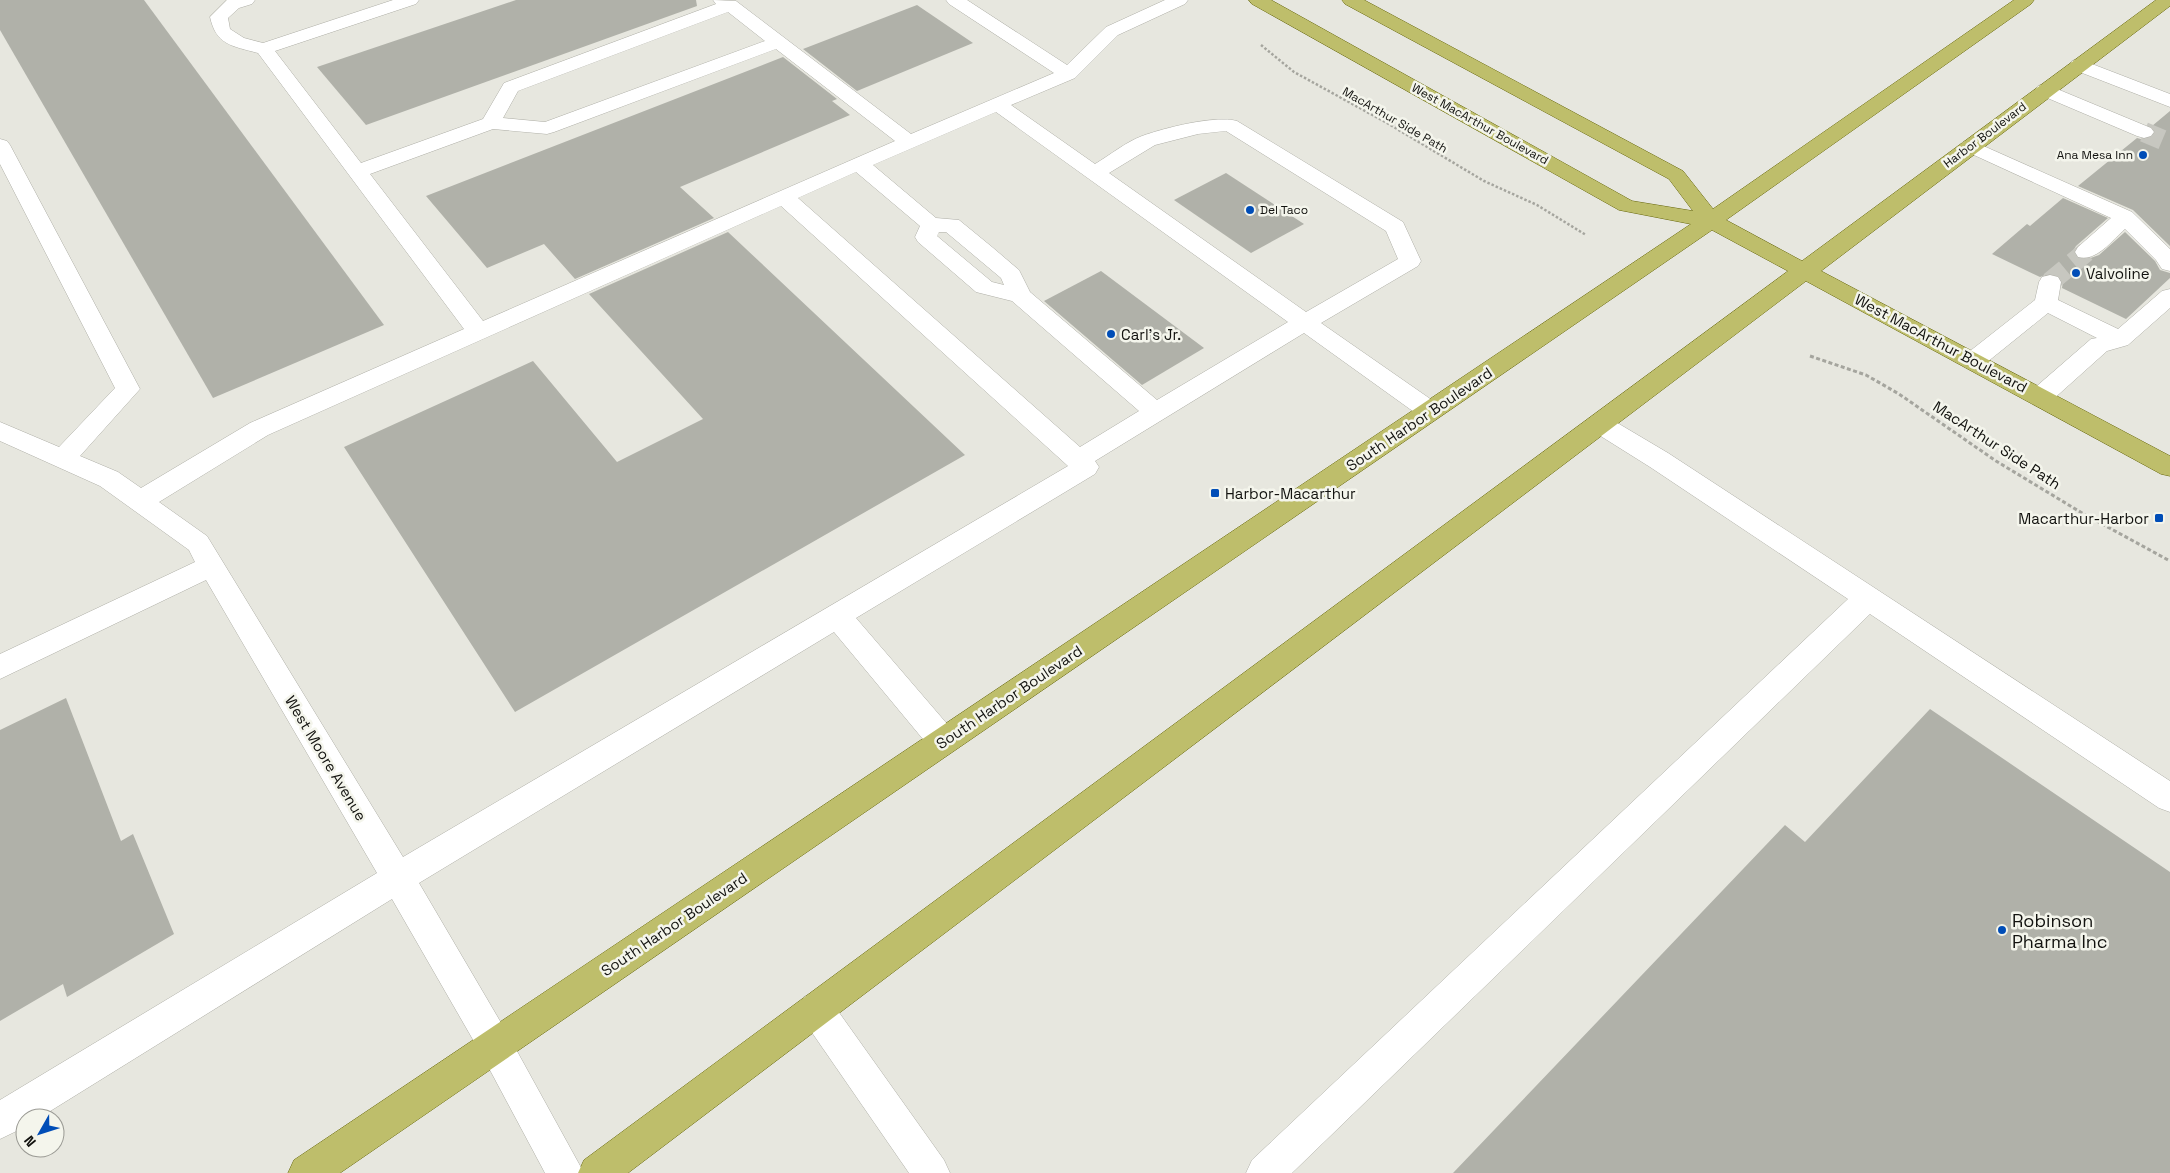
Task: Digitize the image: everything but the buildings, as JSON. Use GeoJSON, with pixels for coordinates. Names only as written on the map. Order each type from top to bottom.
{"type":"FeatureCollection","features":[{"type":"Feature","properties":{"kind":"main road","name":"West MacArthur Boulevard"},"geometry":{"type":"LineString","coordinates":[[1258,0],[1626,206],[1712,220],[2170,467]]}},
{"type":"Feature","properties":{"kind":"main road","name":"West MacArthur Boulevard"},"geometry":{"type":"LineString","coordinates":[[1351,0],[1676,175],[1712,220]]}},
{"type":"Feature","properties":{"kind":"main road","name":"Harbor Boulevard"},"geometry":{"type":"LineString","coordinates":[[1804,270],[2167,0]]}},
{"type":"Feature","properties":{"kind":"main road"},"geometry":{"type":"LineString","coordinates":[[1712,220],[2018,1]]}},
{"type":"Feature","properties":{"kind":"main road","name":"South Harbor Boulevard"},"geometry":{"type":"LineString","coordinates":[[307,1173],[1712,220]]}},
{"type":"Feature","properties":{"kind":"main road"},"geometry":{"type":"LineString","coordinates":[[597,1173],[1804,270]]}},
{"type":"Feature","properties":{"kind":"street"},"geometry":{"type":"LineString","coordinates":[[236,1],[219,17],[222,31],[238,42],[264,49],[410,0]]}},
{"type":"Feature","properties":{"kind":"street"},"geometry":{"type":"LineString","coordinates":[[956,0],[1068,74]]}},
{"type":"Feature","properties":{"kind":"street"},"geometry":{"type":"LineString","coordinates":[[140,501],[259,429],[859,164],[1068,74],[1112,31],[1179,0]]}},
{"type":"Feature","properties":{"kind":"street"},"geometry":{"type":"LineString","coordinates":[[490,123],[510,87],[726,3],[910,142]]}},
{"type":"Feature","properties":{"kind":"street"},"geometry":{"type":"LineString","coordinates":[[358,171],[490,123],[547,128],[778,42]]}},
{"type":"Feature","properties":{"kind":"street"},"geometry":{"type":"LineString","coordinates":[[264,49],[479,332]]}},
{"type":"Feature","properties":{"kind":"street"},"geometry":{"type":"LineString","coordinates":[[2079,65],[2170,102]]}},
{"type":"Feature","properties":{"kind":"street"},"geometry":{"type":"LineString","coordinates":[[2044,90],[2144,132]]}},
{"type":"Feature","properties":{"kind":"street"},"geometry":{"type":"LineString","coordinates":[[997,104],[1430,411]]}},
{"type":"Feature","properties":{"kind":"street"},"geometry":{"type":"LineString","coordinates":[[1078,460],[1154,411],[1410,262],[1395,227],[1230,125],[1197,128],[1148,141],[1095,173]]}},
{"type":"Feature","properties":{"kind":"street"},"geometry":{"type":"LineString","coordinates":[[0,145],[128,389],[62,458]]}},
{"type":"Feature","properties":{"kind":"street"},"geometry":{"type":"LineString","coordinates":[[1970,146],[2125,217],[2170,264]]}},
{"type":"Feature","properties":{"kind":"street"},"geometry":{"type":"LineString","coordinates":[[859,164],[931,225],[926,238],[984,287],[1020,296],[1154,411]]}},
{"type":"Feature","properties":{"kind":"street"},"geometry":{"type":"LineString","coordinates":[[0,1121],[398,878],[1086,467],[784,197]]}},
{"type":"Feature","properties":{"kind":"street"},"geometry":{"type":"LineString","coordinates":[[2086,252],[2125,217]]}},
{"type":"Feature","properties":{"kind":"street"},"geometry":{"type":"LineString","coordinates":[[1973,361],[2048,293],[2120,340]]}},
{"type":"Feature","properties":{"kind":"street"},"geometry":{"type":"LineString","coordinates":[[2040,397],[2099,345],[2120,340],[2170,296]]}},
{"type":"Feature","properties":{"kind":"street"},"geometry":{"type":"LineString","coordinates":[[1600,424],[1659,460],[2170,798]]}},
{"type":"Feature","properties":{"kind":"street","name":"West Moore Avenue"},"geometry":{"type":"LineString","coordinates":[[0,431],[109,479],[198,543],[398,878],[495,1045],[565,1173]]}},
{"type":"Feature","properties":{"kind":"street"},"geometry":{"type":"LineString","coordinates":[[0,667],[211,566]]}},
{"type":"Feature","properties":{"kind":"street"},"geometry":{"type":"LineString","coordinates":[[1265,1173],[1868,598]]}},
{"type":"Feature","properties":{"kind":"street"},"geometry":{"type":"LineString","coordinates":[[837,616],[943,742]]}},
{"type":"Feature","properties":{"kind":"street"},"geometry":{"type":"LineString","coordinates":[[816,1009],[931,1173]]}},
{"type":"Feature","properties":{"kind":"path","name":"MacArthur Side Path"},"geometry":{"type":"LineString","coordinates":[[1257,42],[1294,72],[1387,123],[1484,181],[1537,205],[1586,235]]}},
{"type":"Feature","properties":{"kind":"path","name":"MacArthur Side Path"},"geometry":{"type":"LineString","coordinates":[[1810,356],[1874,379],[1996,461],[2082,513],[2170,561]]}},
{"type":"Feature","properties":{"kind":"tunnel"},"geometry":{"type":"LineString","coordinates":[[2144,132],[2170,143]]}},
{"type":"Feature","properties":{"kind":"tunnel"},"geometry":{"type":"LineString","coordinates":[[2050,282],[2086,252]]}},
{"type":"Feature","properties":{"kind":"place","name":"Ana Mesa Inn"},"geometry":{"type":"Point","coordinates":[2143,155]}},
{"type":"Feature","properties":{"kind":"place","name":"Del Taco"},"geometry":{"type":"Point","coordinates":[1250,210]}},
{"type":"Feature","properties":{"kind":"place","name":"Valvoline"},"geometry":{"type":"Point","coordinates":[2076,273]}},
{"type":"Feature","properties":{"kind":"place","name":"Carl's Jr."},"geometry":{"type":"Point","coordinates":[1111,334]}},
{"type":"Feature","properties":{"kind":"place","name":"Harbor-Macarthur"},"geometry":{"type":"Point","coordinates":[1215,493]}},
{"type":"Feature","properties":{"kind":"place","name":"Macarthur-Harbor"},"geometry":{"type":"Point","coordinates":[2159,518]}},
{"type":"Feature","properties":{"kind":"place","name":"Robinson Pharma Inc"},"geometry":{"type":"Point","coordinates":[2002,930]}}]}
